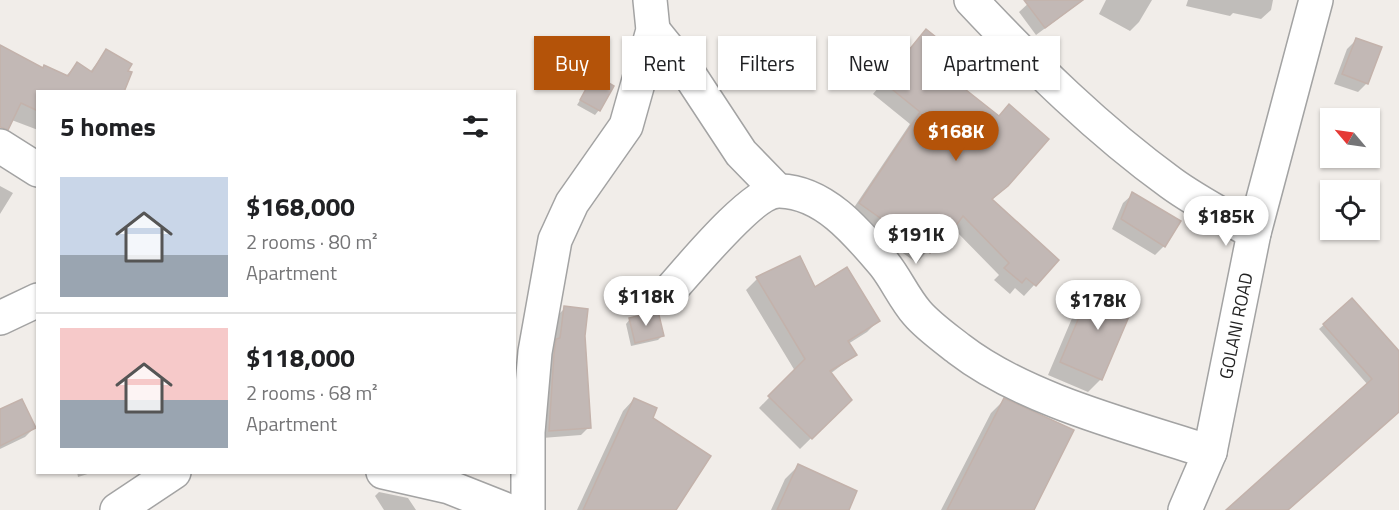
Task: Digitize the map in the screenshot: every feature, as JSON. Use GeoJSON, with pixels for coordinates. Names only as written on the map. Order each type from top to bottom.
{"type":"FeatureCollection","features":[{"type":"Feature","properties":{"kind":"street"},"geometry":{"type":"LineString","coordinates":[[971,0],[1020,52],[1114,138],[1174,185],[1254,233]]}},
{"type":"Feature","properties":{"kind":"street","name":"GOLANI ROAD"},"geometry":{"type":"LineString","coordinates":[[1185,510],[1210,452],[1254,233],[1316,0]]}},
{"type":"Feature","properties":{"kind":"street"},"geometry":{"type":"LineString","coordinates":[[651,15],[741,153],[777,190]]}},
{"type":"Feature","properties":{"kind":"street"},"geometry":{"type":"LineString","coordinates":[[528,510],[528,432],[535,352],[555,240],[572,203],[626,126],[651,15]]}},
{"type":"Feature","properties":{"kind":"street"},"geometry":{"type":"LineString","coordinates":[[0,146],[36,169]]}},
{"type":"Feature","properties":{"kind":"street"},"geometry":{"type":"LineString","coordinates":[[667,294],[748,206],[777,190],[805,194],[830,207],[884,265],[918,314],[960,350],[1004,378],[1089,413],[1210,452]]}},
{"type":"Feature","properties":{"kind":"street"},"geometry":{"type":"LineString","coordinates":[[0,318],[36,301]]}},
{"type":"Feature","properties":{"kind":"street"},"geometry":{"type":"LineString","coordinates":[[117,510],[171,474]]}},
{"type":"Feature","properties":{"kind":"street"},"geometry":{"type":"LineString","coordinates":[[392,474],[449,487],[507,510]]}},
{"type":"Feature","properties":{"kind":"building"},"geometry":{"type":"Polygon","coordinates":[[[1024,0],[1083,0],[1045,28],[1024,0]]]}},
{"type":"Feature","properties":{"kind":"building"},"geometry":{"type":"Polygon","coordinates":[[[926,29],[935,36],[922,36],[922,90],[966,90],[999,116],[1009,104],[1049,139],[1008,186],[992,199],[1059,260],[1036,286],[1026,278],[1022,283],[1004,268],[1009,263],[963,216],[950,234],[945,230],[930,253],[859,203],[920,112],[893,90],[910,90],[910,49],[926,29]]]}},
{"type":"Feature","properties":{"kind":"building"},"geometry":{"type":"Polygon","coordinates":[[[1356,38],[1382,47],[1368,84],[1342,74],[1356,38]]]}},
{"type":"Feature","properties":{"kind":"building"},"geometry":{"type":"Polygon","coordinates":[[[0,45],[43,68],[44,65],[68,76],[77,62],[92,72],[106,49],[132,64],[128,71],[132,72],[125,90],[36,90],[36,110],[21,103],[8,130],[0,127],[0,45]]]}},
{"type":"Feature","properties":{"kind":"building"},"geometry":{"type":"Polygon","coordinates":[[[610,84],[614,86],[600,111],[580,100],[585,90],[610,90],[610,84]]]}},
{"type":"Feature","properties":{"kind":"building"},"geometry":{"type":"Polygon","coordinates":[[[1132,192],[1181,221],[1165,247],[1121,219],[1132,192]]]}},
{"type":"Feature","properties":{"kind":"building"},"geometry":{"type":"Polygon","coordinates":[[[800,256],[815,287],[847,267],[880,321],[848,341],[857,355],[830,371],[852,400],[812,439],[768,396],[805,359],[756,277],[800,256]]]}},
{"type":"Feature","properties":{"kind":"building"},"geometry":{"type":"Polygon","coordinates":[[[1094,282],[1136,300],[1102,380],[1060,362],[1094,282]]]}},
{"type":"Feature","properties":{"kind":"building"},"geometry":{"type":"Polygon","coordinates":[[[1352,298],[1399,351],[1399,412],[1288,510],[1226,510],[1372,379],[1323,324],[1352,298]]]}},
{"type":"Feature","properties":{"kind":"building"},"geometry":{"type":"Polygon","coordinates":[[[564,306],[588,309],[585,336],[591,428],[549,431],[554,354],[556,339],[560,338],[564,306]]]}},
{"type":"Feature","properties":{"kind":"building"},"geometry":{"type":"Polygon","coordinates":[[[658,311],[664,336],[635,343],[629,318],[658,311]]]}},
{"type":"Feature","properties":{"kind":"building"},"geometry":{"type":"Polygon","coordinates":[[[634,398],[657,408],[653,418],[711,456],[676,510],[583,510],[634,398]]]}},
{"type":"Feature","properties":{"kind":"building"},"geometry":{"type":"Polygon","coordinates":[[[1004,398],[1074,430],[1034,510],[947,510],[1004,398]]]}},
{"type":"Feature","properties":{"kind":"building"},"geometry":{"type":"Polygon","coordinates":[[[22,399],[36,428],[0,446],[0,409],[22,399]]]}},
{"type":"Feature","properties":{"kind":"building"},"geometry":{"type":"Polygon","coordinates":[[[798,464],[857,491],[849,510],[777,510],[798,464]]]}}]}
